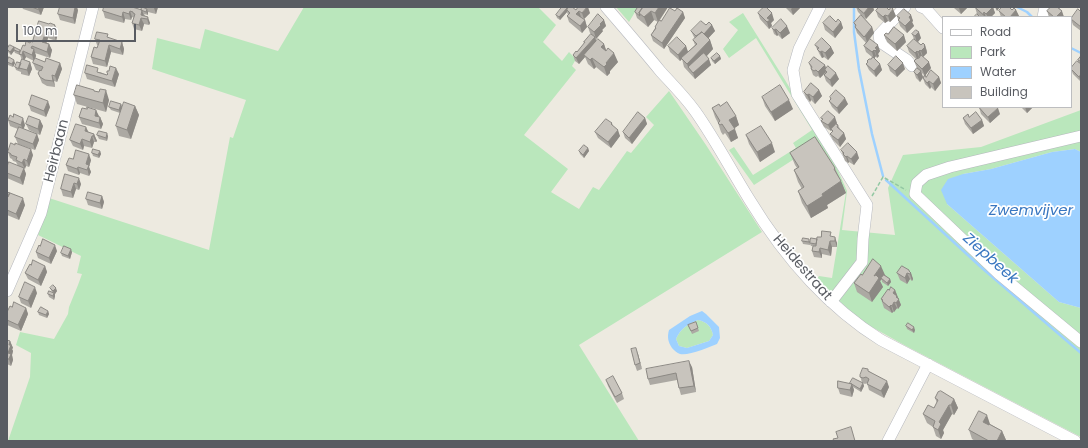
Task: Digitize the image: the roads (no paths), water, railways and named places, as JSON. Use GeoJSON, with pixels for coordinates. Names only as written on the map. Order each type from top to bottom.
{"type":"FeatureCollection","features":[{"type":"Feature","properties":{"kind":"street","name":"Heirbaan"},"geometry":{"type":"LineString","coordinates":[[7,291],[41,213],[93,7]]}},
{"type":"Feature","properties":{"kind":"street","name":"Heidestraat"},"geometry":{"type":"LineString","coordinates":[[606,7],[695,111],[775,240],[805,276],[831,302],[864,329],[881,340],[1075,441]]}},
{"type":"Feature","properties":{"kind":"street"},"geometry":{"type":"LineString","coordinates":[[820,7],[812,12],[793,70],[797,94],[867,205],[862,262],[831,302]]}},
{"type":"Feature","properties":{"kind":"street"},"geometry":{"type":"LineString","coordinates":[[905,7],[879,35],[880,42],[907,60],[912,66]]}},
{"type":"Feature","properties":{"kind":"street"},"geometry":{"type":"LineString","coordinates":[[921,7],[926,10],[942,27]]}},
{"type":"Feature","properties":{"kind":"street"},"geometry":{"type":"LineString","coordinates":[[1081,136],[950,167],[926,175],[917,182],[915,194],[999,274],[1081,342]]}},
{"type":"Feature","properties":{"kind":"street"},"geometry":{"type":"LineString","coordinates":[[888,441],[928,364]]}},
{"type":"Feature","properties":{"kind":"water","name":"Zwemvijver"},"geometry":{"type":"Polygon","coordinates":[[[1075,149],[1081,152],[1081,308],[1059,302],[947,204],[941,190],[948,179],[963,174],[991,169],[1052,152],[1075,149]]]}},
{"type":"Feature","properties":{"kind":"water"},"geometry":{"type":"Polygon","coordinates":[[[702,311],[719,327],[720,338],[717,344],[694,353],[680,354],[673,349],[670,344],[668,337],[669,330],[690,316],[702,311]],[[698,320],[682,329],[676,339],[679,346],[687,348],[709,341],[713,335],[710,327],[698,320]]]}},
{"type":"Feature","properties":{"kind":"waterway","name":"Ziepbeek"},"geometry":{"type":"LineString","coordinates":[[854,7],[854,32],[859,69],[872,134],[883,176]]}},
{"type":"Feature","properties":{"kind":"waterway"},"geometry":{"type":"LineString","coordinates":[[1017,7],[1027,12],[1031,16]]}},
{"type":"Feature","properties":{"kind":"waterway"},"geometry":{"type":"LineString","coordinates":[[1072,48],[1081,53]]}},
{"type":"Feature","properties":{"kind":"waterway","name":"Ziepbeek"},"geometry":{"type":"LineString","coordinates":[[886,180],[982,268],[1081,353]]}}]}
